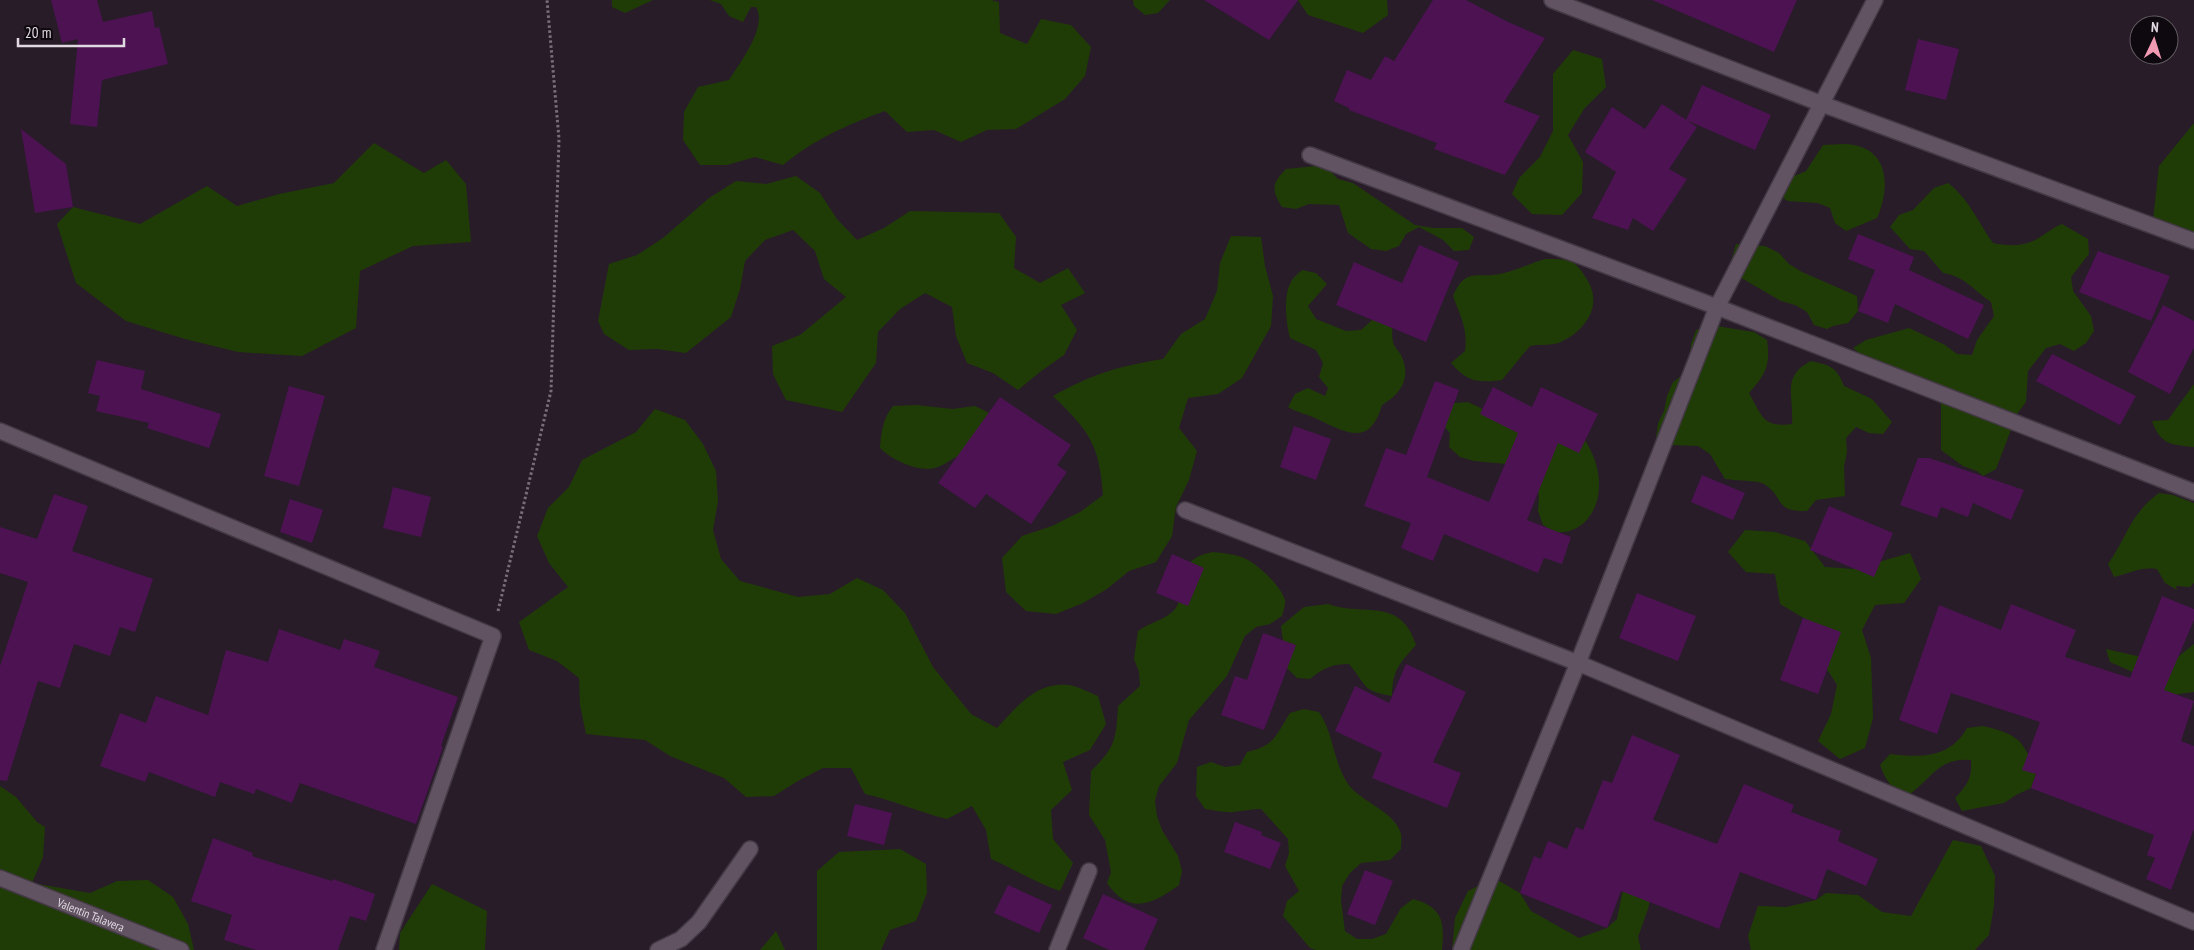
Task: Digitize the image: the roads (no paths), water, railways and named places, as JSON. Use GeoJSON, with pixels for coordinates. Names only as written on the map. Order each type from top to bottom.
{"type":"FeatureCollection","features":[{"type":"Feature","properties":{"kind":"street"},"geometry":{"type":"LineString","coordinates":[[1552,0],[1822,104],[2194,241]]}},
{"type":"Feature","properties":{"kind":"street"},"geometry":{"type":"LineString","coordinates":[[1461,950],[1578,662],[1717,307],[1875,0]]}},
{"type":"Feature","properties":{"kind":"street"},"geometry":{"type":"LineString","coordinates":[[1310,155],[1717,307],[2194,492]]}},
{"type":"Feature","properties":{"kind":"street"},"geometry":{"type":"LineString","coordinates":[[0,431],[493,636],[384,950]]}},
{"type":"Feature","properties":{"kind":"street"},"geometry":{"type":"LineString","coordinates":[[1185,510],[1578,662],[2194,922]]}},
{"type":"Feature","properties":{"kind":"street"},"geometry":{"type":"LineString","coordinates":[[658,950],[682,939],[699,922],[750,849]]}},
{"type":"Feature","properties":{"kind":"street"},"geometry":{"type":"LineString","coordinates":[[1057,950],[1089,871]]}},
{"type":"Feature","properties":{"kind":"street","name":"Valentin Talavera"},"geometry":{"type":"LineString","coordinates":[[0,878],[181,950]]}}]}
